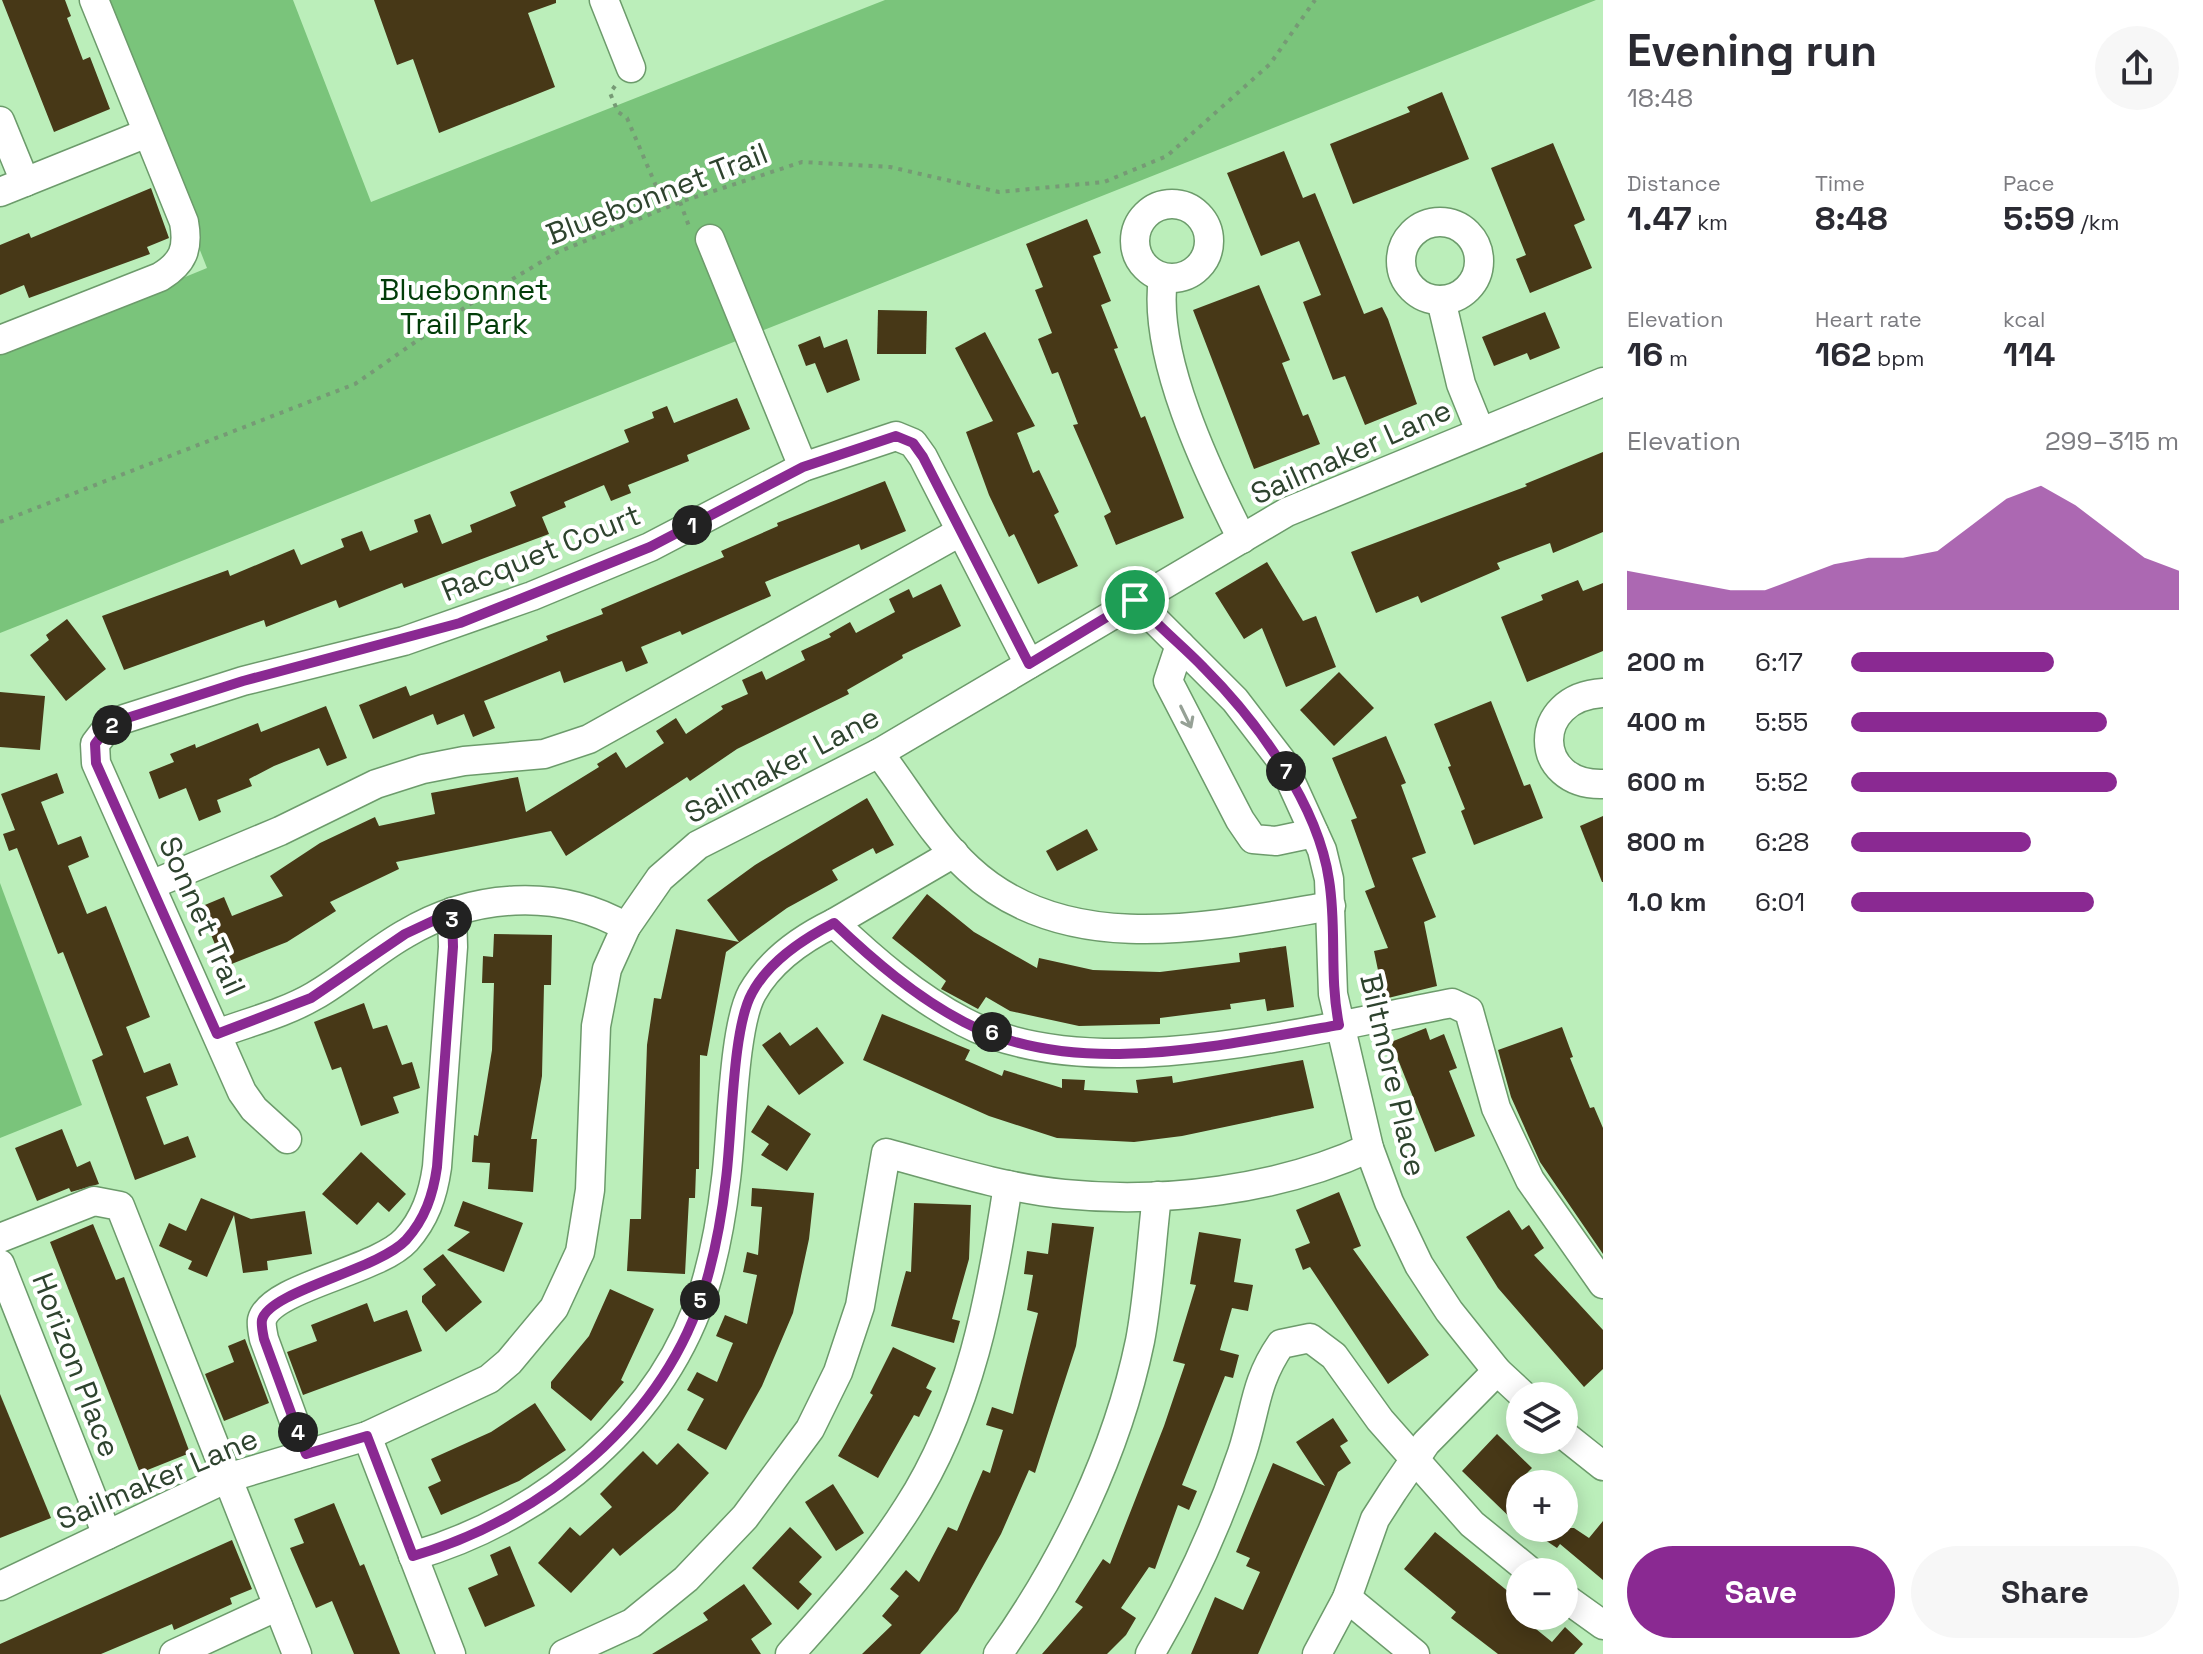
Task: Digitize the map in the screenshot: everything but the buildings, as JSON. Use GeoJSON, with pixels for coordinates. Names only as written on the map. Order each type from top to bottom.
{"type":"FeatureCollection","features":[{"type":"Feature","properties":{"kind":"street"},"geometry":{"type":"LineString","coordinates":[[0,340],[160,277],[180,265],[187,238],[184,222],[94,0]]}},
{"type":"Feature","properties":{"kind":"street"},"geometry":{"type":"LineString","coordinates":[[604,0],[631,68]]}},
{"type":"Feature","properties":{"kind":"street"},"geometry":{"type":"LineString","coordinates":[[0,121],[12,187],[147,133]]}},
{"type":"Feature","properties":{"kind":"street"},"geometry":{"type":"LineString","coordinates":[[710,239],[803,467]]}},
{"type":"Feature","properties":{"kind":"street"},"geometry":{"type":"LineString","coordinates":[[1163,278],[1160,297],[1170,357],[1186,410],[1211,478],[1242,539]]}},
{"type":"Feature","properties":{"kind":"street"},"geometry":{"type":"LineString","coordinates":[[1441,300],[1461,384],[1480,431]]}},
{"type":"Feature","properties":{"kind":"street","name":"Sailmaker Lane"},"geometry":{"type":"LineString","coordinates":[[0,1586],[227,1478],[367,1436],[489,1379],[509,1362],[554,1308],[580,1252],[590,1190],[596,1026],[607,969],[626,927],[660,878],[698,845],[879,753],[1287,512],[1603,382]]}},
{"type":"Feature","properties":{"kind":"street","name":"Racquet Court"},"geometry":{"type":"LineString","coordinates":[[124,719],[243,681],[376,648],[474,618],[650,547],[803,467],[884,437],[905,438],[923,457],[1029,664]]}},
{"type":"Feature","properties":{"kind":"street"},"geometry":{"type":"LineString","coordinates":[[151,885],[280,831],[376,784],[423,769],[464,761],[544,754],[589,739],[960,532]]}},
{"type":"Feature","properties":{"kind":"street","name":"Biltmore Place"},"geometry":{"type":"LineString","coordinates":[[1135,600],[1235,700],[1281,760],[1314,833],[1329,879],[1333,994],[1369,1148],[1389,1202],[1419,1265],[1465,1334],[1509,1382]]}},
{"type":"Feature","properties":{"kind":"street"},"geometry":{"type":"LineString","coordinates":[[1180,645],[1168,681],[1225,793],[1253,839],[1276,841],[1314,833]]}},
{"type":"Feature","properties":{"kind":"street"},"geometry":{"type":"LineString","coordinates":[[1603,693],[1583,694],[1565,704],[1552,721],[1548,741],[1554,761],[1568,777],[1587,785],[1603,784]]}},
{"type":"Feature","properties":{"kind":"street","name":"Sonnet Trail"},"geometry":{"type":"LineString","coordinates":[[124,719],[108,727],[98,738],[93,753],[242,1092],[254,1109],[287,1139]]}},
{"type":"Feature","properties":{"kind":"street"},"geometry":{"type":"LineString","coordinates":[[879,753],[954,853],[996,889],[1071,923],[1154,929],[1331,906]]}},
{"type":"Feature","properties":{"kind":"street"},"geometry":{"type":"LineString","coordinates":[[413,1556],[493,1523],[538,1498],[587,1464],[620,1434],[678,1350],[705,1286],[726,1182],[742,1028],[752,993],[789,949],[954,853]]}},
{"type":"Feature","properties":{"kind":"street"},"geometry":{"type":"LineString","coordinates":[[217,1034],[311,998],[405,934],[452,912],[490,900],[542,902],[607,916],[626,927]]}},
{"type":"Feature","properties":{"kind":"street"},"geometry":{"type":"LineString","coordinates":[[306,1454],[264,1339],[262,1321],[270,1307],[288,1296],[354,1272],[405,1242],[430,1203],[437,1167],[453,947],[452,912]]}},
{"type":"Feature","properties":{"kind":"street"},"geometry":{"type":"LineString","coordinates":[[834,923],[877,964],[965,1023],[1021,1042],[1092,1054],[1164,1053],[1452,1003],[1469,1011],[1496,1108],[1530,1180],[1603,1284]]}},
{"type":"Feature","properties":{"kind":"street"},"geometry":{"type":"LineString","coordinates":[[564,1654],[632,1623],[686,1579],[745,1517],[810,1429],[838,1372],[860,1306],[886,1153],[1008,1185],[1066,1195],[1157,1196],[1271,1179],[1343,1160],[1369,1148]]}},
{"type":"Feature","properties":{"kind":"street"},"geometry":{"type":"LineString","coordinates":[[790,1654],[852,1585],[909,1507],[941,1445],[971,1367],[994,1275],[1008,1185]]}},
{"type":"Feature","properties":{"kind":"street"},"geometry":{"type":"LineString","coordinates":[[998,1654],[1057,1559],[1124,1406],[1140,1338],[1157,1196]]}},
{"type":"Feature","properties":{"kind":"street"},"geometry":{"type":"LineString","coordinates":[[0,1238],[94,1201],[120,1206],[297,1654]]}},
{"type":"Feature","properties":{"kind":"street","name":"Horizon Place"},"geometry":{"type":"LineString","coordinates":[[0,1264],[107,1535]]}},
{"type":"Feature","properties":{"kind":"street"},"geometry":{"type":"LineString","coordinates":[[1150,1654],[1209,1543],[1243,1450],[1263,1371],[1281,1344],[1310,1338],[1334,1356],[1380,1420],[1472,1524],[1514,1558]]}},
{"type":"Feature","properties":{"kind":"street"},"geometry":{"type":"LineString","coordinates":[[1317,1654],[1347,1598],[1375,1519],[1415,1459],[1452,1415],[1497,1371]]}},
{"type":"Feature","properties":{"kind":"street"},"geometry":{"type":"LineString","coordinates":[[367,1436],[451,1654]]}},
{"type":"Feature","properties":{"kind":"street"},"geometry":{"type":"LineString","coordinates":[[1578,1446],[1603,1466]]}},
{"type":"Feature","properties":{"kind":"street"},"geometry":{"type":"LineString","coordinates":[[1347,1598],[1415,1654]]}},
{"type":"Feature","properties":{"kind":"street"},"geometry":{"type":"LineString","coordinates":[[174,1654],[278,1606]]}},
{"type":"Feature","properties":{"kind":"street"},"geometry":{"type":"LineString","coordinates":[[1578,1607],[1603,1625]]}},
{"type":"Feature","properties":{"kind":"path","name":"Bluebonnet Trail"},"geometry":{"type":"LineString","coordinates":[[0,522],[355,384],[467,306],[558,252],[665,207],[802,162],[890,167],[999,192],[1104,182],[1167,156],[1270,64],[1315,0]]}},
{"type":"Feature","properties":{"kind":"path"},"geometry":{"type":"LineString","coordinates":[[631,68],[610,93],[618,112],[627,118],[665,207]]}},
{"type":"Feature","properties":{"kind":"green space","name":"Bluebonnet Trail Park"},"geometry":{"type":"Polygon","coordinates":[[[101,0],[293,0],[371,202],[885,0],[1596,0],[0,633],[0,353],[207,268],[101,0]]]}},
{"type":"Feature","properties":{"kind":"green space"},"geometry":{"type":"Polygon","coordinates":[[[0,883],[82,1105],[0,1138],[0,883]]]}},
{"type":"Feature","properties":{"kind":"route"},"geometry":{"type":"LineString","coordinates":[[884,437],[905,438],[923,457],[1003,620],[1029,664],[1135,600],[1235,700],[1281,760],[1322,850],[1329,879],[1333,994],[1339,1025],[1164,1053],[1092,1054],[1021,1042],[965,1023],[877,964],[834,923],[816,932],[789,949],[752,993],[742,1028],[726,1182],[705,1286],[678,1350],[620,1434],[587,1464],[538,1498],[493,1523],[413,1556],[367,1436],[306,1454],[264,1339],[262,1321],[270,1307],[288,1296],[354,1272],[405,1242],[430,1203],[437,1167],[453,947],[452,912],[405,934],[311,998],[217,1034],[96,763],[93,753],[98,738],[108,727],[124,719],[243,681],[404,641],[532,596],[650,547],[803,467],[884,437]]}}]}
